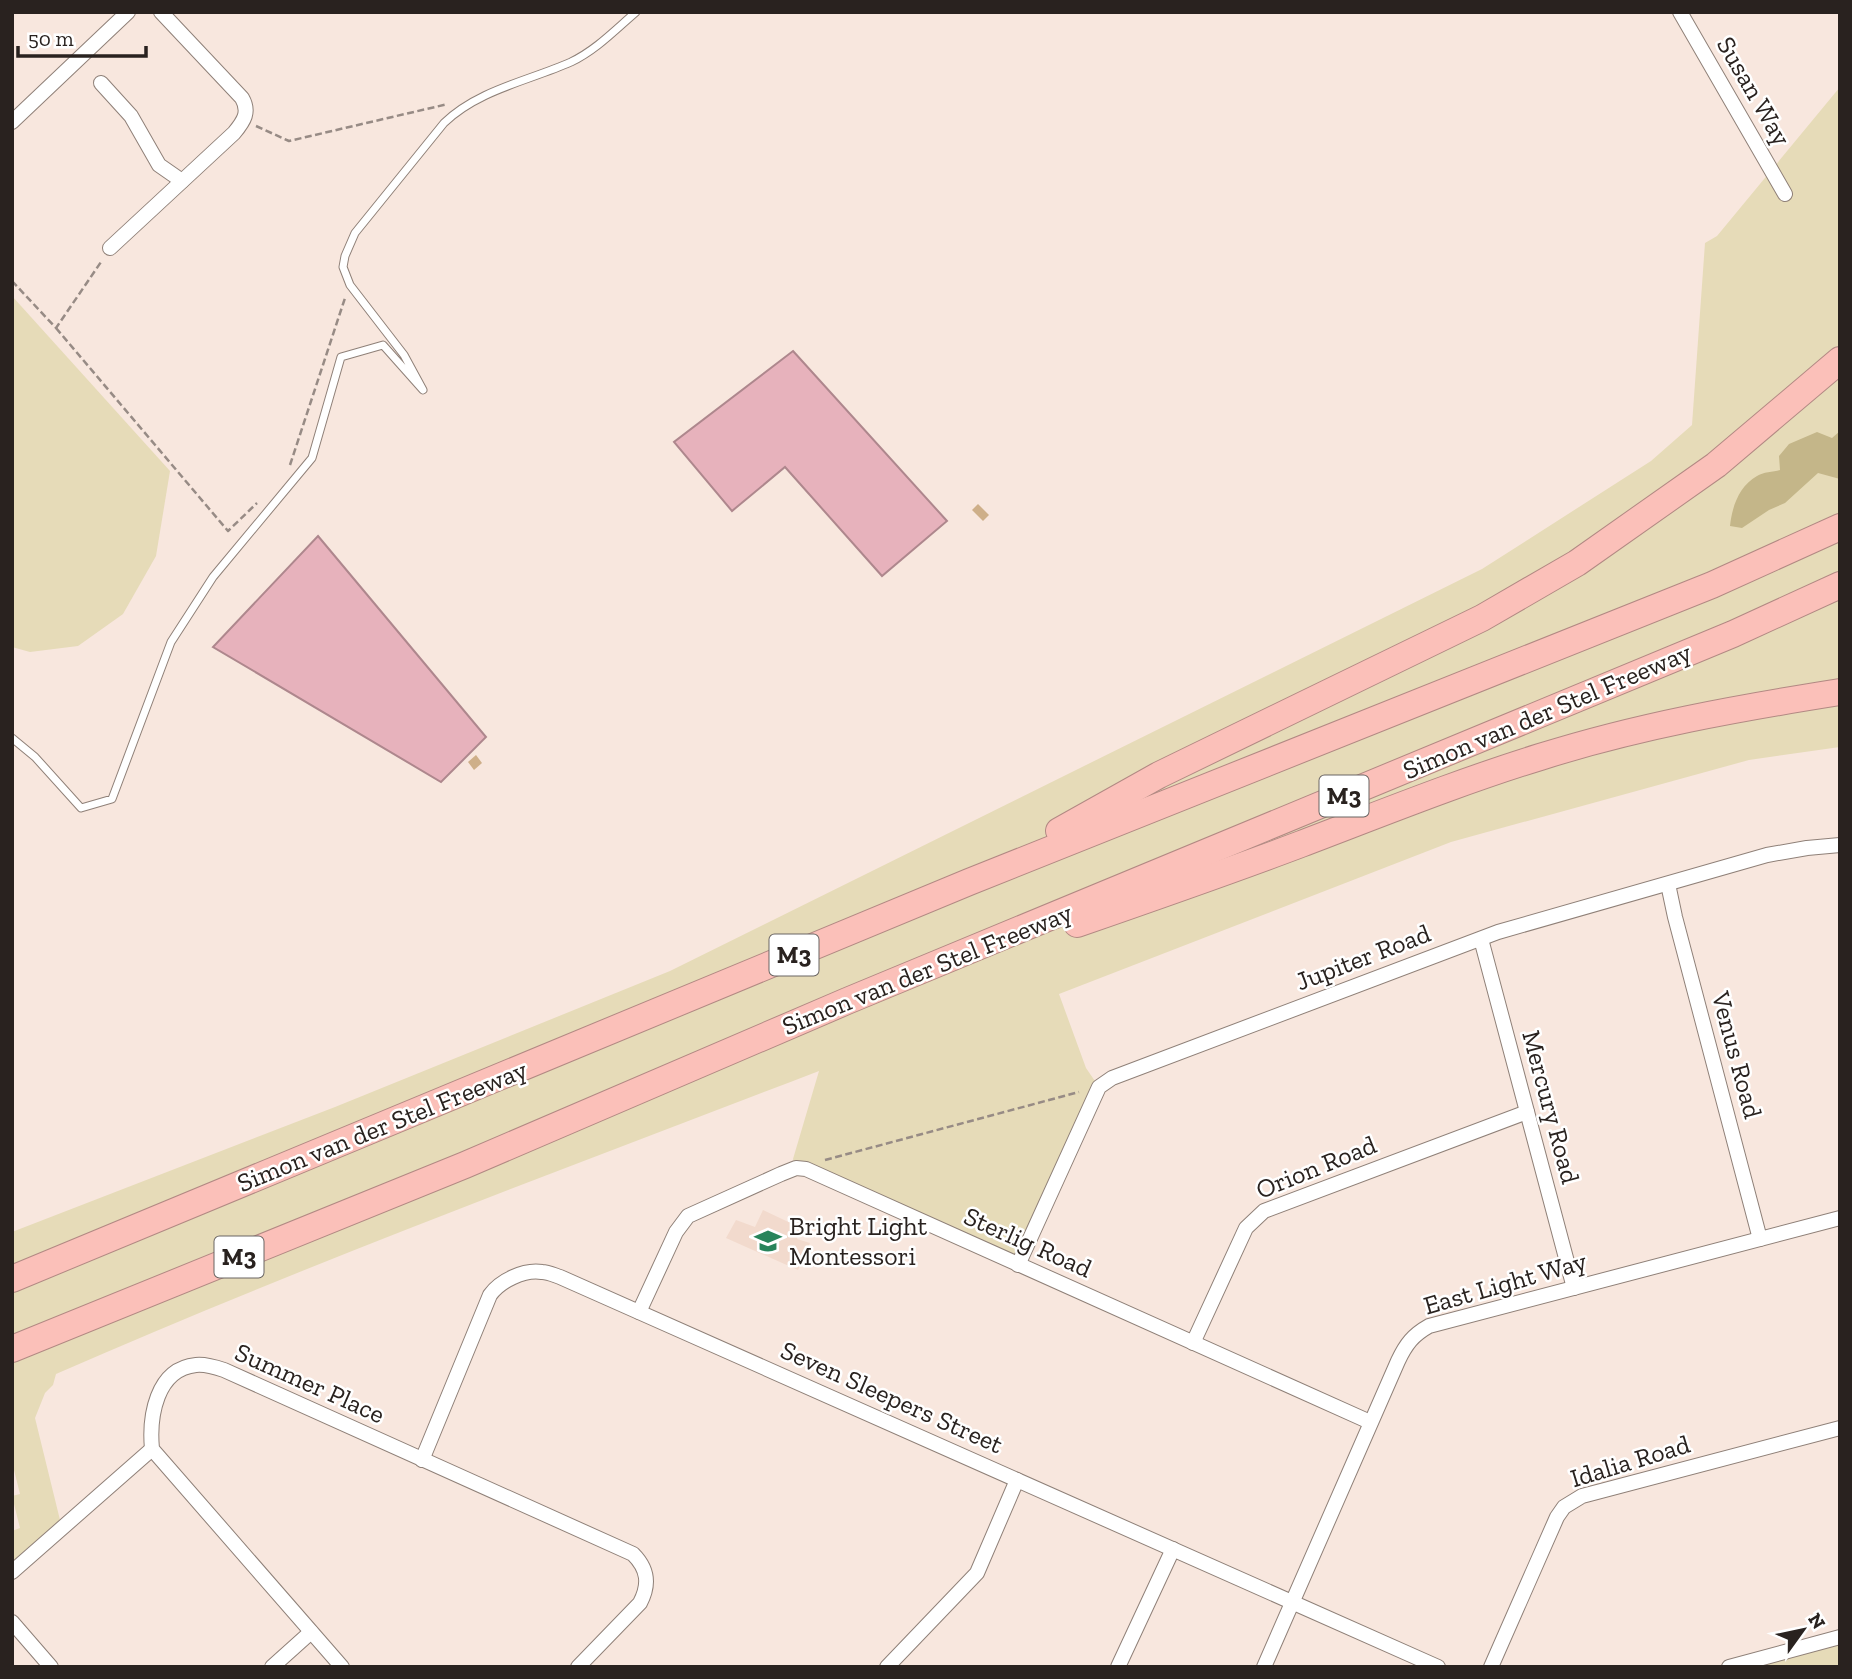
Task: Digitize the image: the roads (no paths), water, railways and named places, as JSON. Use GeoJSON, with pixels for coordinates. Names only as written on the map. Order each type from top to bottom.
{"type":"FeatureCollection","features":[{"type":"Feature","properties":{"kind":"highway"},"geometry":{"type":"LineString","coordinates":[[969,882],[1159,775],[1482,618],[1577,563],[1716,465],[1840,360]]}},
{"type":"Feature","properties":{"kind":"highway","name":"Simon van der Stel Freeway"},"geometry":{"type":"LineString","coordinates":[[12,1279],[969,882],[1676,600],[1840,527]]}},
{"type":"Feature","properties":{"kind":"highway","name":"Simon van der Stel Freeway"},"geometry":{"type":"LineString","coordinates":[[12,1349],[465,1165],[697,1065],[1720,639],[1840,585]]}},
{"type":"Feature","properties":{"kind":"highway"},"geometry":{"type":"LineString","coordinates":[[967,952],[996,950],[1215,877],[1467,781],[1542,756],[1666,723],[1840,692]]}},
{"type":"Feature","properties":{"kind":"street"},"geometry":{"type":"LineString","coordinates":[[12,122],[128,12]]}},
{"type":"Feature","properties":{"kind":"street"},"geometry":{"type":"LineString","coordinates":[[110,248],[233,132],[247,110],[242,98],[161,12]]}},
{"type":"Feature","properties":{"kind":"street","name":"Susan Way"},"geometry":{"type":"LineString","coordinates":[[1680,12],[1785,194]]}},
{"type":"Feature","properties":{"kind":"street"},"geometry":{"type":"LineString","coordinates":[[101,83],[131,116],[159,165],[182,181]]}},
{"type":"Feature","properties":{"kind":"street","name":"Jupiter Road"},"geometry":{"type":"LineString","coordinates":[[1018,1265],[1099,1087],[1112,1078],[1481,939],[1768,856],[1840,845]]}},
{"type":"Feature","properties":{"kind":"street","name":"Venus Road"},"geometry":{"type":"LineString","coordinates":[[1668,884],[1760,1239]]}},
{"type":"Feature","properties":{"kind":"street","name":"Mercury Road"},"geometry":{"type":"LineString","coordinates":[[1481,939],[1574,1288]]}},
{"type":"Feature","properties":{"kind":"street","name":"Orion Road"},"geometry":{"type":"LineString","coordinates":[[1193,1343],[1246,1228],[1264,1211],[1527,1112]]}},
{"type":"Feature","properties":{"kind":"street","name":"Sterlig Road"},"geometry":{"type":"LineString","coordinates":[[639,1312],[676,1232],[688,1216],[796,1168],[806,1169],[1370,1422]]}},
{"type":"Feature","properties":{"kind":"street","name":"East Light Way"},"geometry":{"type":"LineString","coordinates":[[1264,1667],[1403,1350],[1417,1334],[1429,1326],[1840,1217]]}},
{"type":"Feature","properties":{"kind":"street","name":"Seven Sleepers Street"},"geometry":{"type":"LineString","coordinates":[[422,1460],[490,1295],[496,1287],[508,1280],[541,1271],[1438,1667]]}},
{"type":"Feature","properties":{"kind":"street","name":"Summer Place"},"geometry":{"type":"LineString","coordinates":[[152,1449],[150,1431],[154,1405],[166,1382],[178,1370],[195,1364],[204,1365],[224,1370],[633,1554],[641,1562],[648,1584],[640,1603],[578,1667]]}},
{"type":"Feature","properties":{"kind":"street","name":"Idalia Road"},"geometry":{"type":"LineString","coordinates":[[1491,1667],[1557,1517],[1572,1502],[1582,1496],[1840,1428]]}},
{"type":"Feature","properties":{"kind":"street"},"geometry":{"type":"LineString","coordinates":[[12,1572],[152,1449],[342,1667]]}},
{"type":"Feature","properties":{"kind":"street"},"geometry":{"type":"LineString","coordinates":[[887,1667],[977,1573],[1017,1480]]}},
{"type":"Feature","properties":{"kind":"street"},"geometry":{"type":"LineString","coordinates":[[1118,1667],[1173,1549]]}},
{"type":"Feature","properties":{"kind":"street"},"geometry":{"type":"LineString","coordinates":[[12,1622],[51,1667]]}},
{"type":"Feature","properties":{"kind":"street"},"geometry":{"type":"LineString","coordinates":[[272,1667],[311,1632]]}},
{"type":"Feature","properties":{"kind":"street"},"geometry":{"type":"LineString","coordinates":[[1728,1667],[1840,1637]]}},
{"type":"Feature","properties":{"kind":"lane"},"geometry":{"type":"LineString","coordinates":[[12,738],[36,757],[81,808],[112,799],[171,642],[213,577],[312,458],[341,357],[383,345],[423,390],[404,355],[349,285],[343,267],[355,233],[456,111],[484,96],[581,56],[636,12]]}},
{"type":"Feature","properties":{"kind":"place","name":"Bright Light Montessori"},"geometry":{"type":"Point","coordinates":[768,1241]}}]}
